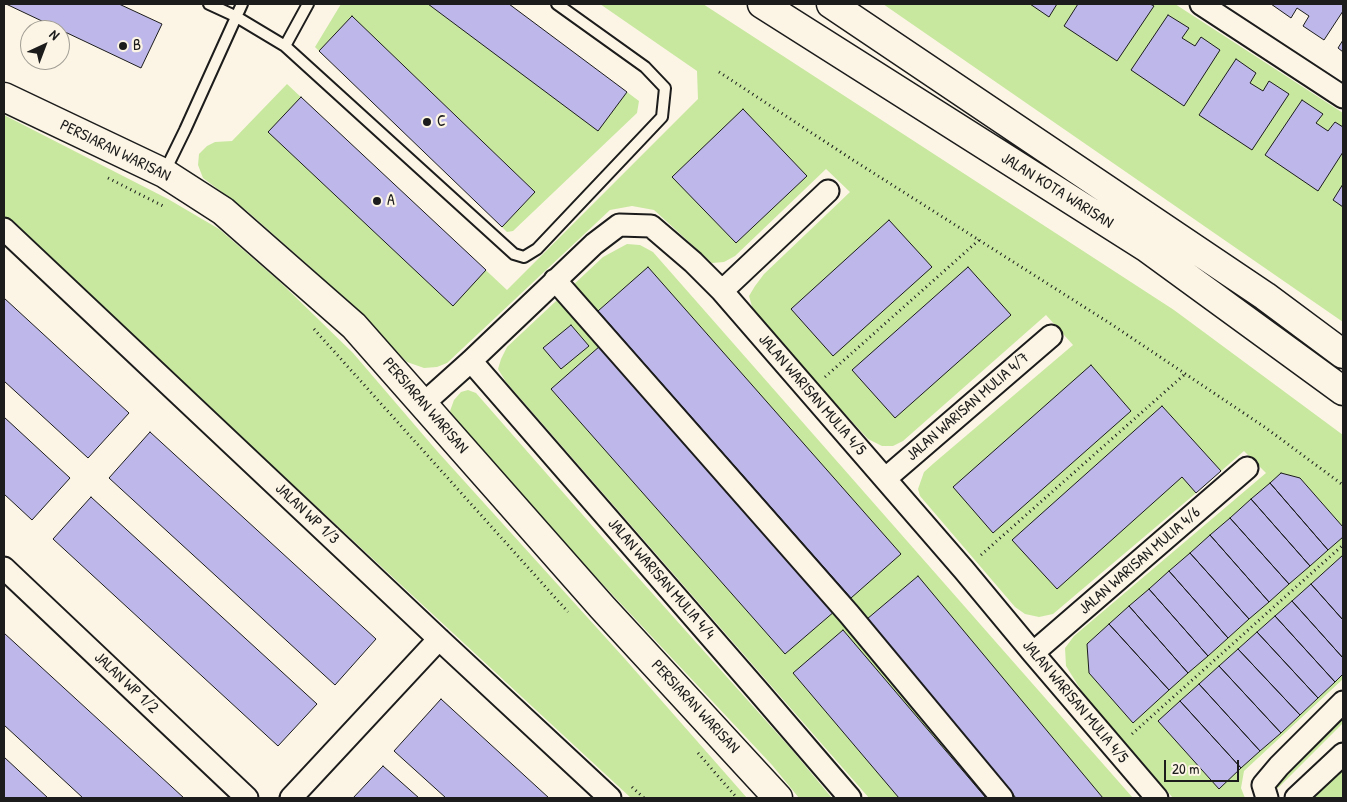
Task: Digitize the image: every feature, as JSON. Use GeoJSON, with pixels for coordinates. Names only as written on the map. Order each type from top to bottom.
{"type":"FeatureCollection","features":[{"type":"Feature","properties":{"kind":"street","name":"JALAN KOTA WARISAN"},"geometry":{"type":"LineString","coordinates":[[762,4],[1147,248],[1343,391]]}},
{"type":"Feature","properties":{"kind":"street","name":"JALAN KOTA WARISAN"},"geometry":{"type":"LineString","coordinates":[[831,4],[1265,296],[1343,354]]}},
{"type":"Feature","properties":{"kind":"street"},"geometry":{"type":"LineString","coordinates":[[1201,4],[1343,97]]}},
{"type":"Feature","properties":{"kind":"street","name":"PERSIARAN WARISAN"},"geometry":{"type":"LineString","coordinates":[[4,97],[164,173],[224,211],[354,326],[602,607],[778,798]]}},
{"type":"Feature","properties":{"kind":"street"},"geometry":{"type":"LineString","coordinates":[[722,291],[828,191]]}},
{"type":"Feature","properties":{"kind":"street","name":"JALAN WARISAN MULIA 4/5"},"geometry":{"type":"LineString","coordinates":[[423,404],[594,244],[619,225],[652,226],[694,262],[722,291],[964,570],[1157,798]]}},
{"type":"Feature","properties":{"kind":"street","name":"JALAN WP 1/3"},"geometry":{"type":"LineString","coordinates":[[4,229],[610,798]]}},
{"type":"Feature","properties":{"kind":"street"},"geometry":{"type":"LineString","coordinates":[[555,280],[849,614],[1002,798]]}},
{"type":"Feature","properties":{"kind":"street","name":"JALAN WARISAN MULIA 4/7"},"geometry":{"type":"LineString","coordinates":[[885,479],[1051,336]]}},
{"type":"Feature","properties":{"kind":"street","name":"JALAN WARISAN MULIA 4/4"},"geometry":{"type":"LineString","coordinates":[[471,361],[850,798]]}},
{"type":"Feature","properties":{"kind":"street","name":"JALAN WARISAN MULIA 4/6"},"geometry":{"type":"LineString","coordinates":[[1033,653],[1247,468]]}},
{"type":"Feature","properties":{"kind":"street","name":"JALAN WP 1/2"},"geometry":{"type":"LineString","coordinates":[[4,568],[248,798]]}},
{"type":"Feature","properties":{"kind":"street"},"geometry":{"type":"LineString","coordinates":[[291,798],[439,639]]}},
{"type":"Feature","properties":{"kind":"street"},"geometry":{"type":"LineString","coordinates":[[1267,798],[1263,786],[1279,766],[1343,702]]}},
{"type":"Feature","properties":{"kind":"street"},"geometry":{"type":"LineString","coordinates":[[1296,798],[1343,754]]}},
{"type":"Feature","properties":{"kind":"lane"},"geometry":{"type":"LineString","coordinates":[[209,4],[235,16],[285,46],[514,254],[524,257],[537,249],[662,116],[665,88],[645,67],[557,4]]}},
{"type":"Feature","properties":{"kind":"lane"},"geometry":{"type":"LineString","coordinates":[[164,173],[242,4]]}},
{"type":"Feature","properties":{"kind":"lane"},"geometry":{"type":"LineString","coordinates":[[285,46],[308,4]]}},
{"type":"Feature","properties":{"kind":"path"},"geometry":{"type":"LineString","coordinates":[[719,72],[1103,319],[1266,428],[1343,485]]}},
{"type":"Feature","properties":{"kind":"path"},"geometry":{"type":"LineString","coordinates":[[106,177],[166,208]]}},
{"type":"Feature","properties":{"kind":"path"},"geometry":{"type":"LineString","coordinates":[[809,390],[979,240]]}},
{"type":"Feature","properties":{"kind":"path"},"geometry":{"type":"LineString","coordinates":[[314,329],[574,618]]}},
{"type":"Feature","properties":{"kind":"path"},"geometry":{"type":"LineString","coordinates":[[964,570],[1185,374]]}},
{"type":"Feature","properties":{"kind":"path"},"geometry":{"type":"LineString","coordinates":[[1115,749],[1343,545]]}},
{"type":"Feature","properties":{"kind":"path"},"geometry":{"type":"LineString","coordinates":[[696,751],[736,798]]}},
{"type":"Feature","properties":{"kind":"green space"},"geometry":{"type":"Polygon","coordinates":[[[341,4],[428,4],[598,130],[627,92],[639,101],[637,113],[513,231],[507,232],[502,227],[535,192],[352,17],[319,51],[315,47],[341,4]]]}},
{"type":"Feature","properties":{"kind":"green space"},"geometry":{"type":"Polygon","coordinates":[[[600,4],[703,4],[1174,310],[1343,435],[1343,679],[1244,771],[1241,788],[1245,798],[1173,798],[1084,695],[1066,666],[1065,648],[1074,636],[1266,473],[1244,451],[1053,614],[1039,617],[1025,614],[1015,607],[920,496],[918,489],[924,472],[1073,345],[1046,315],[903,441],[893,446],[882,446],[868,439],[764,325],[753,310],[749,296],[764,274],[850,192],[826,169],[735,256],[724,262],[712,263],[654,210],[632,206],[610,210],[447,363],[437,367],[424,368],[407,362],[318,274],[247,211],[203,178],[198,165],[199,154],[207,146],[215,142],[232,141],[287,84],[507,290],[698,99],[697,71],[600,4]]]}},
{"type":"Feature","properties":{"kind":"green space"},"geometry":{"type":"Polygon","coordinates":[[[883,4],[1175,4],[1343,113],[1343,322],[883,4]]]}},
{"type":"Feature","properties":{"kind":"green space"},"geometry":{"type":"Polygon","coordinates":[[[4,115],[168,199],[219,229],[279,281],[353,353],[437,451],[625,659],[747,798],[631,798],[4,217],[4,115]]]}},
{"type":"Feature","properties":{"kind":"green space"},"geometry":{"type":"Polygon","coordinates":[[[627,244],[640,245],[653,252],[1133,798],[869,798],[506,382],[498,369],[507,347],[603,257],[627,244]]]}},
{"type":"Feature","properties":{"kind":"green space"},"geometry":{"type":"Polygon","coordinates":[[[468,390],[476,393],[792,750],[832,798],[799,798],[772,765],[580,560],[458,426],[450,411],[454,400],[461,392],[468,390]]]}},
{"type":"Feature","properties":{"kind":"green space"},"geometry":{"type":"Polygon","coordinates":[[[1343,711],[1343,723],[1279,787],[1271,790],[1343,711]]]}},
{"type":"Feature","properties":{"kind":"green space"},"geometry":{"type":"Polygon","coordinates":[[[1343,767],[1343,798],[1312,798],[1312,797],[1343,767]]]}},
{"type":"Feature","properties":{"kind":"building","name":"B"},"geometry":{"type":"Polygon","coordinates":[[[6,4],[119,4],[162,24],[141,68],[70,34],[70,20],[40,20],[6,4]]]}},
{"type":"Feature","properties":{"kind":"building"},"geometry":{"type":"Polygon","coordinates":[[[428,4],[509,4],[627,92],[598,131],[428,4]]]}},
{"type":"Feature","properties":{"kind":"building"},"geometry":{"type":"Polygon","coordinates":[[[1030,4],[1057,4],[1049,17],[1030,4]]]}},
{"type":"Feature","properties":{"kind":"building"},"geometry":{"type":"Polygon","coordinates":[[[1078,4],[1150,4],[1154,6],[1117,61],[1064,26],[1078,4]]]}},
{"type":"Feature","properties":{"kind":"building"},"geometry":{"type":"Polygon","coordinates":[[[1271,4],[1343,4],[1343,11],[1324,40],[1303,26],[1309,16],[1297,8],[1291,18],[1271,4]]]}},
{"type":"Feature","properties":{"kind":"building"},"geometry":{"type":"Polygon","coordinates":[[[1168,15],[1189,28],[1182,38],[1195,46],[1201,37],[1220,50],[1184,106],[1131,70],[1168,15]]]}},
{"type":"Feature","properties":{"kind":"building","name":"C"},"geometry":{"type":"Polygon","coordinates":[[[352,16],[535,192],[502,227],[319,51],[352,16]]]}},
{"type":"Feature","properties":{"kind":"building"},"geometry":{"type":"Polygon","coordinates":[[[1343,40],[1343,52],[1338,48],[1343,40]]]}},
{"type":"Feature","properties":{"kind":"building"},"geometry":{"type":"Polygon","coordinates":[[[1236,59],[1256,73],[1250,83],[1263,91],[1269,81],[1289,94],[1252,150],[1199,115],[1236,59]]]}},
{"type":"Feature","properties":{"kind":"building","name":"A"},"geometry":{"type":"Polygon","coordinates":[[[301,97],[486,270],[453,306],[268,132],[301,97]]]}},
{"type":"Feature","properties":{"kind":"building"},"geometry":{"type":"Polygon","coordinates":[[[1302,100],[1323,114],[1316,123],[1328,131],[1335,122],[1343,127],[1343,152],[1318,191],[1265,155],[1302,100]]]}},
{"type":"Feature","properties":{"kind":"building"},"geometry":{"type":"Polygon","coordinates":[[[743,109],[807,176],[736,243],[672,177],[743,109]]]}},
{"type":"Feature","properties":{"kind":"building"},"geometry":{"type":"Polygon","coordinates":[[[1343,184],[1343,207],[1333,200],[1343,184]]]}},
{"type":"Feature","properties":{"kind":"building"},"geometry":{"type":"Polygon","coordinates":[[[889,220],[932,267],[833,356],[791,309],[889,220]]]}},
{"type":"Feature","properties":{"kind":"building"},"geometry":{"type":"Polygon","coordinates":[[[648,267],[901,554],[851,598],[598,311],[648,267]]]}},
{"type":"Feature","properties":{"kind":"building"},"geometry":{"type":"Polygon","coordinates":[[[968,267],[1011,315],[895,418],[852,370],[968,267]]]}},
{"type":"Feature","properties":{"kind":"building"},"geometry":{"type":"Polygon","coordinates":[[[4,298],[129,413],[88,458],[4,381],[4,298]]]}},
{"type":"Feature","properties":{"kind":"building"},"geometry":{"type":"Polygon","coordinates":[[[571,325],[589,346],[561,369],[543,348],[571,325]]]}},
{"type":"Feature","properties":{"kind":"building"},"geometry":{"type":"Polygon","coordinates":[[[600,346],[835,611],[785,654],[551,389],[600,346]]]}},
{"type":"Feature","properties":{"kind":"building"},"geometry":{"type":"Polygon","coordinates":[[[1091,365],[1131,411],[993,533],[953,487],[1091,365]]]}},
{"type":"Feature","properties":{"kind":"building"},"geometry":{"type":"Polygon","coordinates":[[[1162,406],[1221,471],[1196,493],[1182,477],[1057,589],[1012,540],[1162,406]]]}},
{"type":"Feature","properties":{"kind":"building"},"geometry":{"type":"Polygon","coordinates":[[[4,417],[70,478],[32,520],[4,494],[4,417]]]}},
{"type":"Feature","properties":{"kind":"building"},"geometry":{"type":"Polygon","coordinates":[[[150,432],[376,639],[335,685],[109,478],[150,432]]]}},
{"type":"Feature","properties":{"kind":"building"},"geometry":{"type":"Polygon","coordinates":[[[1281,473],[1300,478],[1343,527],[1343,537],[1328,550],[1270,483],[1281,473]]]}},
{"type":"Feature","properties":{"kind":"building"},"geometry":{"type":"Polygon","coordinates":[[[1270,483],[1328,550],[1310,566],[1251,499],[1270,483]]]}},
{"type":"Feature","properties":{"kind":"building"},"geometry":{"type":"Polygon","coordinates":[[[91,497],[317,704],[278,746],[53,539],[91,497]]]}},
{"type":"Feature","properties":{"kind":"building"},"geometry":{"type":"Polygon","coordinates":[[[1251,499],[1310,566],[1289,584],[1230,518],[1251,499]]]}},
{"type":"Feature","properties":{"kind":"building"},"geometry":{"type":"Polygon","coordinates":[[[1230,518],[1289,584],[1269,602],[1210,535],[1230,518]]]}},
{"type":"Feature","properties":{"kind":"building"},"geometry":{"type":"Polygon","coordinates":[[[1210,535],[1269,602],[1249,619],[1190,553],[1210,535]]]}},
{"type":"Feature","properties":{"kind":"building"},"geometry":{"type":"Polygon","coordinates":[[[1190,553],[1249,619],[1228,638],[1169,571],[1190,553]]]}},
{"type":"Feature","properties":{"kind":"building"},"geometry":{"type":"Polygon","coordinates":[[[1343,555],[1343,620],[1311,584],[1343,555]]]}},
{"type":"Feature","properties":{"kind":"building"},"geometry":{"type":"Polygon","coordinates":[[[1169,571],[1228,638],[1208,656],[1149,589],[1169,571]]]}},
{"type":"Feature","properties":{"kind":"building"},"geometry":{"type":"Polygon","coordinates":[[[918,576],[1103,798],[1016,798],[867,619],[918,576]]]}},
{"type":"Feature","properties":{"kind":"building"},"geometry":{"type":"Polygon","coordinates":[[[1311,584],[1343,620],[1343,658],[1292,601],[1311,584]]]}},
{"type":"Feature","properties":{"kind":"building"},"geometry":{"type":"Polygon","coordinates":[[[1149,589],[1208,656],[1188,673],[1129,606],[1149,589]]]}},
{"type":"Feature","properties":{"kind":"building"},"geometry":{"type":"Polygon","coordinates":[[[1292,601],[1343,658],[1343,674],[1335,682],[1275,616],[1292,601]]]}},
{"type":"Feature","properties":{"kind":"building"},"geometry":{"type":"Polygon","coordinates":[[[1129,606],[1188,673],[1169,690],[1109,624],[1129,606]]]}},
{"type":"Feature","properties":{"kind":"building"},"geometry":{"type":"Polygon","coordinates":[[[1275,616],[1335,682],[1318,698],[1257,632],[1275,616]]]}},
{"type":"Feature","properties":{"kind":"building"},"geometry":{"type":"Polygon","coordinates":[[[1109,624],[1169,690],[1133,723],[1089,673],[1087,644],[1109,624]]]}},
{"type":"Feature","properties":{"kind":"building"},"geometry":{"type":"Polygon","coordinates":[[[843,630],[986,798],[899,798],[793,673],[843,630]]]}},
{"type":"Feature","properties":{"kind":"building"},"geometry":{"type":"Polygon","coordinates":[[[1257,632],[1318,698],[1300,715],[1238,649],[1257,632]]]}},
{"type":"Feature","properties":{"kind":"building"},"geometry":{"type":"Polygon","coordinates":[[[4,633],[184,798],[83,798],[4,725],[4,633]]]}},
{"type":"Feature","properties":{"kind":"building"},"geometry":{"type":"Polygon","coordinates":[[[1238,649],[1300,715],[1281,733],[1219,666],[1238,649]]]}},
{"type":"Feature","properties":{"kind":"building"},"geometry":{"type":"Polygon","coordinates":[[[1219,666],[1281,733],[1260,751],[1199,684],[1219,666]]]}},
{"type":"Feature","properties":{"kind":"building"},"geometry":{"type":"Polygon","coordinates":[[[1199,684],[1260,751],[1241,768],[1180,701],[1199,684]]]}},
{"type":"Feature","properties":{"kind":"building"},"geometry":{"type":"Polygon","coordinates":[[[441,699],[549,798],[446,798],[394,751],[441,699]]]}},
{"type":"Feature","properties":{"kind":"building"},"geometry":{"type":"Polygon","coordinates":[[[1180,701],[1241,768],[1219,789],[1158,721],[1180,701]]]}},
{"type":"Feature","properties":{"kind":"building"},"geometry":{"type":"Polygon","coordinates":[[[4,757],[48,798],[4,798],[4,757]]]}},
{"type":"Feature","properties":{"kind":"building"},"geometry":{"type":"Polygon","coordinates":[[[383,766],[419,798],[353,798],[383,766]]]}},
{"type":"Feature","properties":{"kind":"place","name":"B"},"geometry":{"type":"Point","coordinates":[123,46]}},
{"type":"Feature","properties":{"kind":"place","name":"C"},"geometry":{"type":"Point","coordinates":[427,122]}},
{"type":"Feature","properties":{"kind":"place","name":"A"},"geometry":{"type":"Point","coordinates":[377,201]}}]}
